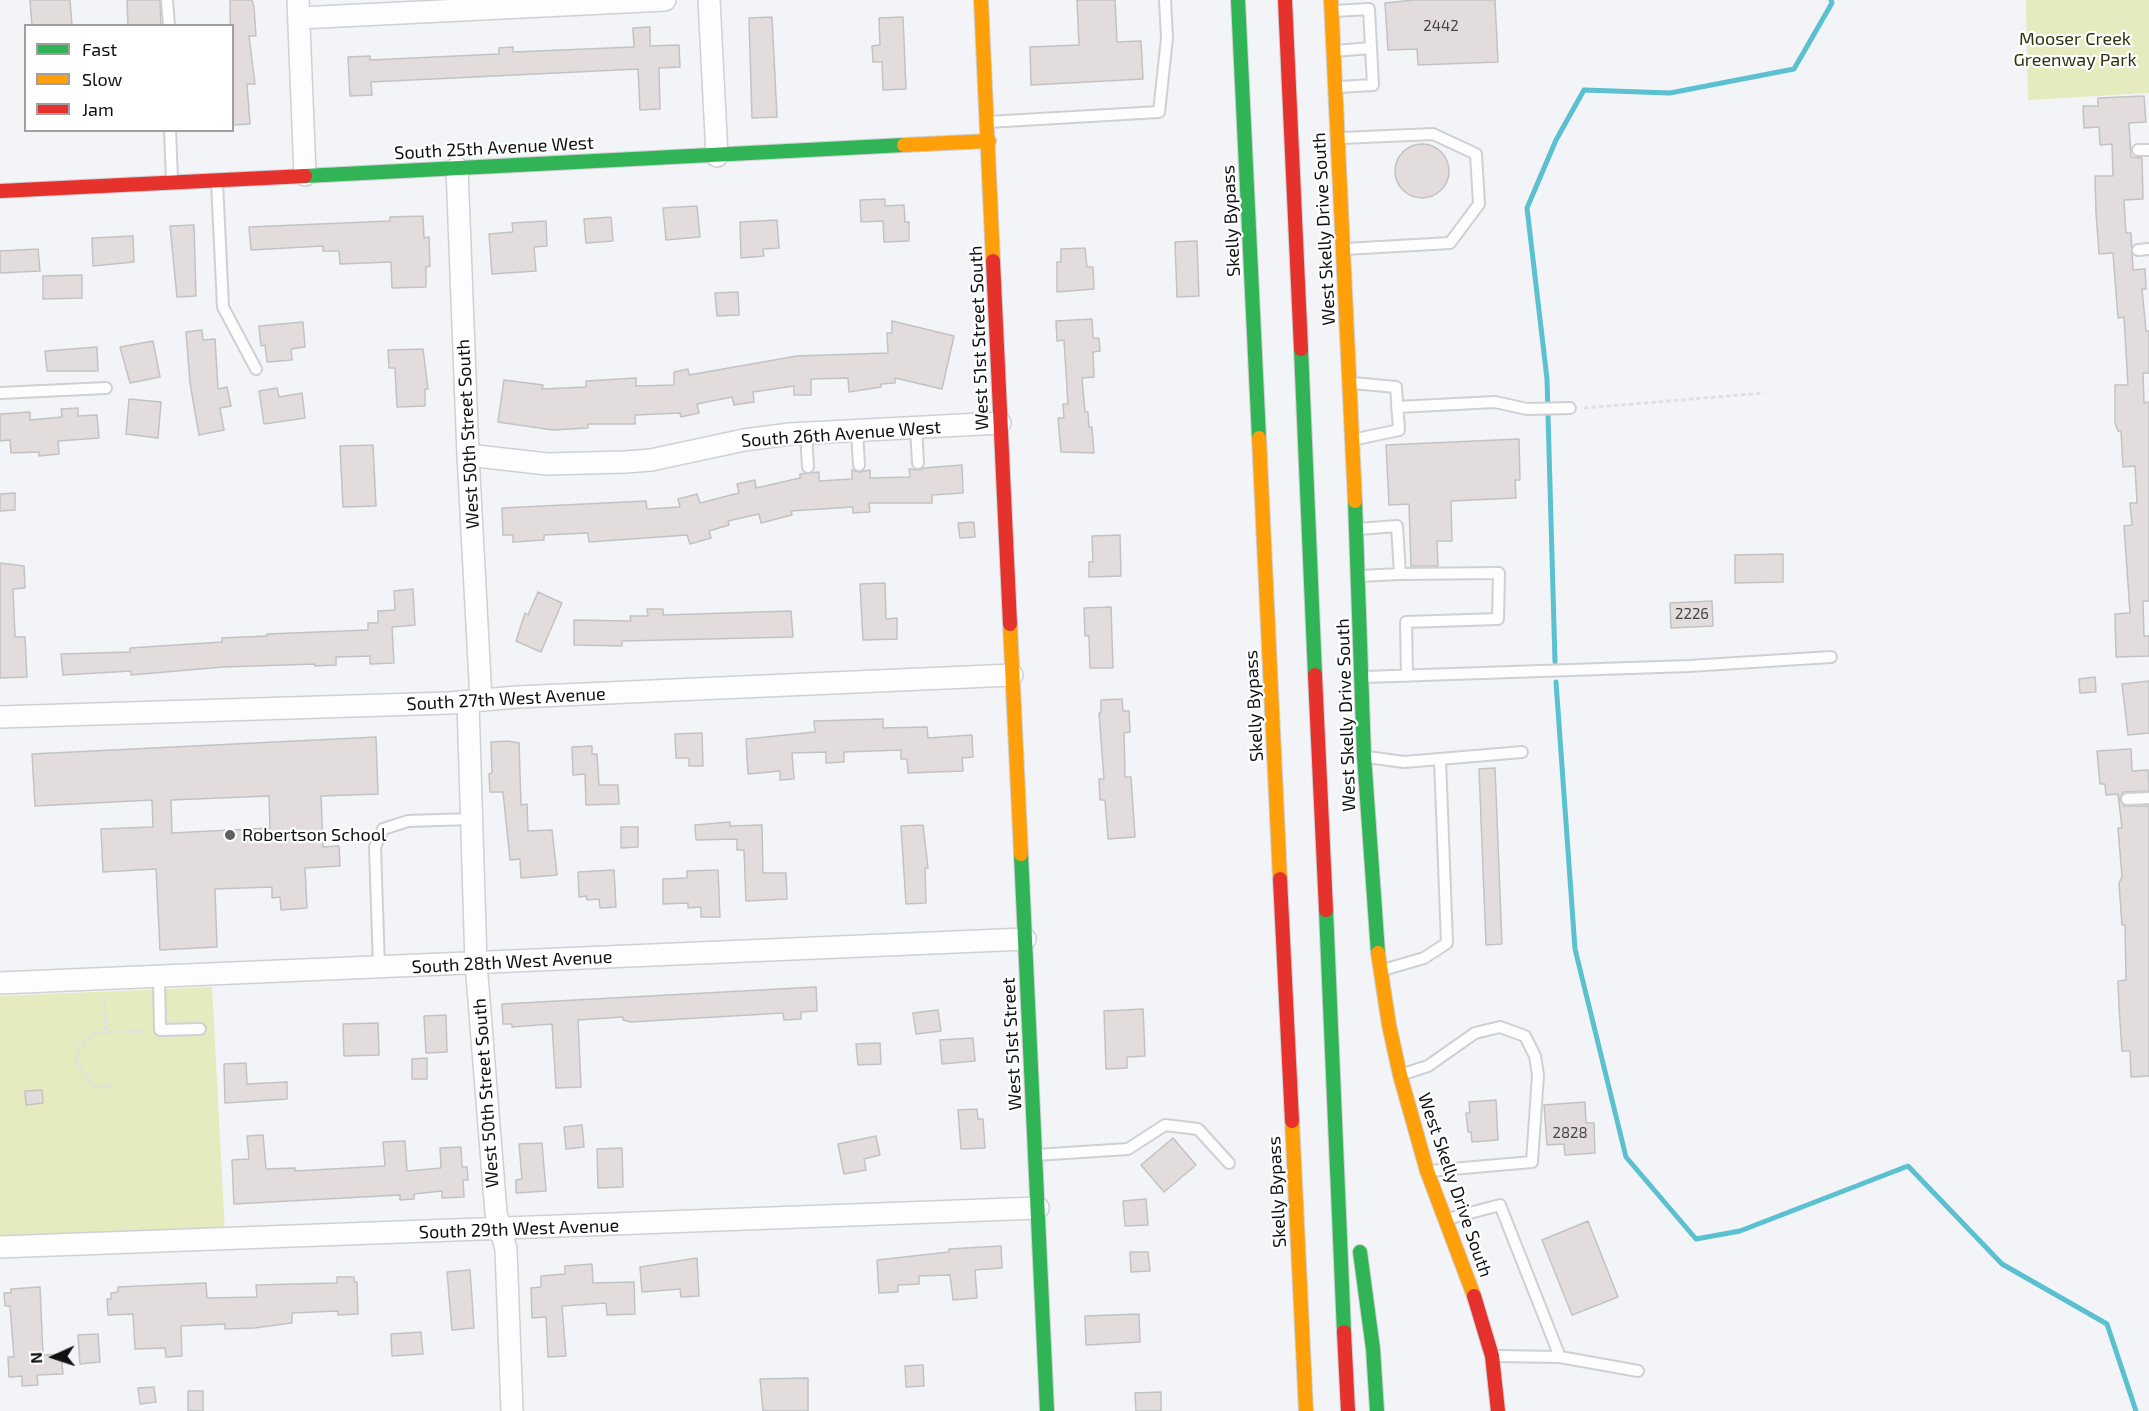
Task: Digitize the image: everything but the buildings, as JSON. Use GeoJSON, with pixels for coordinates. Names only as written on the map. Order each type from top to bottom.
{"type":"FeatureCollection","features":[{"type":"Feature","properties":{"kind":"main road","name":"West 51st Street South"},"geometry":{"type":"LineString","coordinates":[[981,0],[1012,675]]}},
{"type":"Feature","properties":{"kind":"main road","name":"Skelly Bypass"},"geometry":{"type":"LineString","coordinates":[[1238,0],[1306,1411]]}},
{"type":"Feature","properties":{"kind":"main road"},"geometry":{"type":"LineString","coordinates":[[1285,0],[1348,1411]]}},
{"type":"Feature","properties":{"kind":"main road","name":"West Skelly Drive South"},"geometry":{"type":"LineString","coordinates":[[1331,6],[1363,677],[1370,875],[1381,970],[1400,1075],[1427,1172],[1478,1306],[1492,1356],[1498,1411]]}},
{"type":"Feature","properties":{"kind":"main road","name":"South 25th Avenue West"},"geometry":{"type":"LineString","coordinates":[[0,191],[989,141]]}},
{"type":"Feature","properties":{"kind":"main road","name":"West 51st Street"},"geometry":{"type":"LineString","coordinates":[[1012,675],[1047,1411]]}},
{"type":"Feature","properties":{"kind":"main road"},"geometry":{"type":"LineString","coordinates":[[1332,1049],[1353,1199]]}},
{"type":"Feature","properties":{"kind":"main road"},"geometry":{"type":"LineString","coordinates":[[1358,1234],[1373,1349],[1377,1411]]}},
{"type":"Feature","properties":{"kind":"street"},"geometry":{"type":"LineString","coordinates":[[305,176],[298,9],[665,0]]}},
{"type":"Feature","properties":{"kind":"street"},"geometry":{"type":"LineString","coordinates":[[710,0],[717,156]]}},
{"type":"Feature","properties":{"kind":"street","name":"West 50th Street South"},"geometry":{"type":"LineString","coordinates":[[457,168],[468,455],[474,701],[470,819],[476,963],[496,1213],[506,1249],[512,1411]]}},
{"type":"Feature","properties":{"kind":"street","name":"South 26th Avenue West"},"geometry":{"type":"LineString","coordinates":[[468,455],[547,464],[625,462],[651,460],[744,440],[806,434],[1000,423]]}},
{"type":"Feature","properties":{"kind":"street","name":"South 27th West Avenue"},"geometry":{"type":"LineString","coordinates":[[0,717],[474,701],[1012,675]]}},
{"type":"Feature","properties":{"kind":"street","name":"South 28th West Avenue"},"geometry":{"type":"LineString","coordinates":[[0,983],[1025,939]]}},
{"type":"Feature","properties":{"kind":"street","name":"South 29th West Avenue"},"geometry":{"type":"LineString","coordinates":[[0,1247],[501,1230],[1038,1208]]}},
{"type":"Feature","properties":{"kind":"lane"},"geometry":{"type":"LineString","coordinates":[[167,0],[169,24]]}},
{"type":"Feature","properties":{"kind":"lane"},"geometry":{"type":"LineString","coordinates":[[988,122],[1159,112],[1167,38],[1165,0]]}},
{"type":"Feature","properties":{"kind":"lane"},"geometry":{"type":"LineString","coordinates":[[1331,6],[1369,9],[1373,85],[1335,88]]}},
{"type":"Feature","properties":{"kind":"lane"},"geometry":{"type":"LineString","coordinates":[[1334,51],[1371,48]]}},
{"type":"Feature","properties":{"kind":"lane"},"geometry":{"type":"LineString","coordinates":[[170,132],[172,182]]}},
{"type":"Feature","properties":{"kind":"lane"},"geometry":{"type":"LineString","coordinates":[[1338,139],[1433,134],[1476,154],[1479,204],[1450,243],[1343,250]]}},
{"type":"Feature","properties":{"kind":"lane"},"geometry":{"type":"LineString","coordinates":[[217,180],[223,307],[256,369]]}},
{"type":"Feature","properties":{"kind":"lane"},"geometry":{"type":"LineString","coordinates":[[1349,382],[1396,387],[1399,430],[1352,440]]}},
{"type":"Feature","properties":{"kind":"lane"},"geometry":{"type":"LineString","coordinates":[[0,393],[106,388]]}},
{"type":"Feature","properties":{"kind":"lane"},"geometry":{"type":"LineString","coordinates":[[1397,407],[1495,402],[1527,410],[1570,408]]}},
{"type":"Feature","properties":{"kind":"lane"},"geometry":{"type":"LineString","coordinates":[[916,428],[918,463]]}},
{"type":"Feature","properties":{"kind":"lane"},"geometry":{"type":"LineString","coordinates":[[857,431],[859,465]]}},
{"type":"Feature","properties":{"kind":"lane"},"geometry":{"type":"LineString","coordinates":[[806,434],[808,467]]}},
{"type":"Feature","properties":{"kind":"lane"},"geometry":{"type":"LineString","coordinates":[[1356,529],[1397,526],[1400,573]]}},
{"type":"Feature","properties":{"kind":"lane"},"geometry":{"type":"LineString","coordinates":[[1358,576],[1400,573],[1499,573],[1498,619],[1406,622],[1407,676]]}},
{"type":"Feature","properties":{"kind":"lane"},"geometry":{"type":"LineString","coordinates":[[1363,677],[1831,657]]}},
{"type":"Feature","properties":{"kind":"lane"},"geometry":{"type":"LineString","coordinates":[[1364,756],[1404,762],[1522,752]]}},
{"type":"Feature","properties":{"kind":"lane"},"geometry":{"type":"LineString","coordinates":[[1381,970],[1424,958],[1447,943],[1440,759]]}},
{"type":"Feature","properties":{"kind":"lane"},"geometry":{"type":"LineString","coordinates":[[2127,799],[2149,798]]}},
{"type":"Feature","properties":{"kind":"lane"},"geometry":{"type":"LineString","coordinates":[[379,968],[375,847],[383,829],[408,821],[470,819]]}},
{"type":"Feature","properties":{"kind":"lane"},"geometry":{"type":"LineString","coordinates":[[159,977],[160,1030],[200,1029]]}},
{"type":"Feature","properties":{"kind":"lane"},"geometry":{"type":"LineString","coordinates":[[1400,1075],[1428,1066],[1475,1033],[1500,1027],[1525,1036],[1534,1056],[1538,1075],[1532,1162],[1427,1172]]}},
{"type":"Feature","properties":{"kind":"lane"},"geometry":{"type":"LineString","coordinates":[[1035,1155],[1128,1149],[1165,1125],[1197,1130],[1229,1163]]}},
{"type":"Feature","properties":{"kind":"lane"},"geometry":{"type":"LineString","coordinates":[[1444,1220],[1500,1205],[1560,1357]]}},
{"type":"Feature","properties":{"kind":"lane"},"geometry":{"type":"LineString","coordinates":[[1492,1356],[1560,1357],[1638,1371]]}},
{"type":"Feature","properties":{"kind":"path"},"geometry":{"type":"LineString","coordinates":[[1570,408],[1632,406],[1764,393]]}},
{"type":"Feature","properties":{"kind":"path"},"geometry":{"type":"LineString","coordinates":[[104,990],[106,1033]]}},
{"type":"Feature","properties":{"kind":"path"},"geometry":{"type":"LineString","coordinates":[[112,1086],[96,1087],[77,1065],[77,1050],[94,1034],[160,1030]]}},
{"type":"Feature","properties":{"kind":"green space","name":"Mooser Creek Greenway Park"},"geometry":{"type":"Polygon","coordinates":[[[2026,0],[2149,0],[2149,93],[2028,100],[2026,0]]]}},
{"type":"Feature","properties":{"kind":"green space"},"geometry":{"type":"Polygon","coordinates":[[[212,987],[225,1233],[0,1243],[0,996],[212,987]]]}},
{"type":"Feature","properties":{"kind":"waterway"},"geometry":{"type":"LineString","coordinates":[[1555,662],[1547,379],[1527,208],[1556,140],[1584,90],[1670,93],[1794,69],[1832,3],[1831,0]]}},
{"type":"Feature","properties":{"kind":"waterway"},"geometry":{"type":"LineString","coordinates":[[1556,682],[1575,949],[1626,1157],[1696,1239],[1740,1231],[1908,1166],[2002,1264],[2107,1324],[2136,1411]]}},
{"type":"Feature","properties":{"kind":"traffic: fast"},"geometry":{"type":"LineString","coordinates":[[1238,0],[1259,438]]}},
{"type":"Feature","properties":{"kind":"traffic: fast"},"geometry":{"type":"LineString","coordinates":[[305,176],[904,145]]}},
{"type":"Feature","properties":{"kind":"traffic: fast"},"geometry":{"type":"LineString","coordinates":[[1301,349],[1315,675]]}},
{"type":"Feature","properties":{"kind":"traffic: fast"},"geometry":{"type":"LineString","coordinates":[[1355,501],[1364,756],[1378,953]]}},
{"type":"Feature","properties":{"kind":"traffic: fast"},"geometry":{"type":"LineString","coordinates":[[1021,854],[1047,1411]]}},
{"type":"Feature","properties":{"kind":"traffic: fast"},"geometry":{"type":"LineString","coordinates":[[1326,910],[1344,1332]]}},
{"type":"Feature","properties":{"kind":"traffic: fast"},"geometry":{"type":"LineString","coordinates":[[1360,1252],[1373,1349],[1377,1411]]}},
{"type":"Feature","properties":{"kind":"traffic: slow"},"geometry":{"type":"LineString","coordinates":[[981,0],[993,261]]}},
{"type":"Feature","properties":{"kind":"traffic: slow"},"geometry":{"type":"LineString","coordinates":[[1331,0],[1355,501]]}},
{"type":"Feature","properties":{"kind":"traffic: slow"},"geometry":{"type":"LineString","coordinates":[[904,145],[989,141]]}},
{"type":"Feature","properties":{"kind":"traffic: slow"},"geometry":{"type":"LineString","coordinates":[[1259,438],[1280,879]]}},
{"type":"Feature","properties":{"kind":"traffic: slow"},"geometry":{"type":"LineString","coordinates":[[1010,624],[1021,854]]}},
{"type":"Feature","properties":{"kind":"traffic: slow"},"geometry":{"type":"LineString","coordinates":[[1378,953],[1389,1025],[1400,1075],[1427,1171],[1474,1296]]}},
{"type":"Feature","properties":{"kind":"traffic: slow"},"geometry":{"type":"LineString","coordinates":[[1292,1121],[1306,1411]]}},
{"type":"Feature","properties":{"kind":"traffic: jam"},"geometry":{"type":"LineString","coordinates":[[1285,0],[1301,349]]}},
{"type":"Feature","properties":{"kind":"traffic: jam"},"geometry":{"type":"LineString","coordinates":[[0,191],[305,176]]}},
{"type":"Feature","properties":{"kind":"traffic: jam"},"geometry":{"type":"LineString","coordinates":[[993,261],[1010,624]]}},
{"type":"Feature","properties":{"kind":"traffic: jam"},"geometry":{"type":"LineString","coordinates":[[1315,675],[1326,910]]}},
{"type":"Feature","properties":{"kind":"traffic: jam"},"geometry":{"type":"LineString","coordinates":[[1280,879],[1292,1121]]}},
{"type":"Feature","properties":{"kind":"traffic: jam"},"geometry":{"type":"LineString","coordinates":[[1474,1296],[1492,1356],[1498,1411]]}},
{"type":"Feature","properties":{"kind":"traffic: jam"},"geometry":{"type":"LineString","coordinates":[[1344,1332],[1348,1411]]}},
{"type":"Feature","properties":{"kind":"place","name":"Robertson School"},"geometry":{"type":"Point","coordinates":[230,835]}}]}
